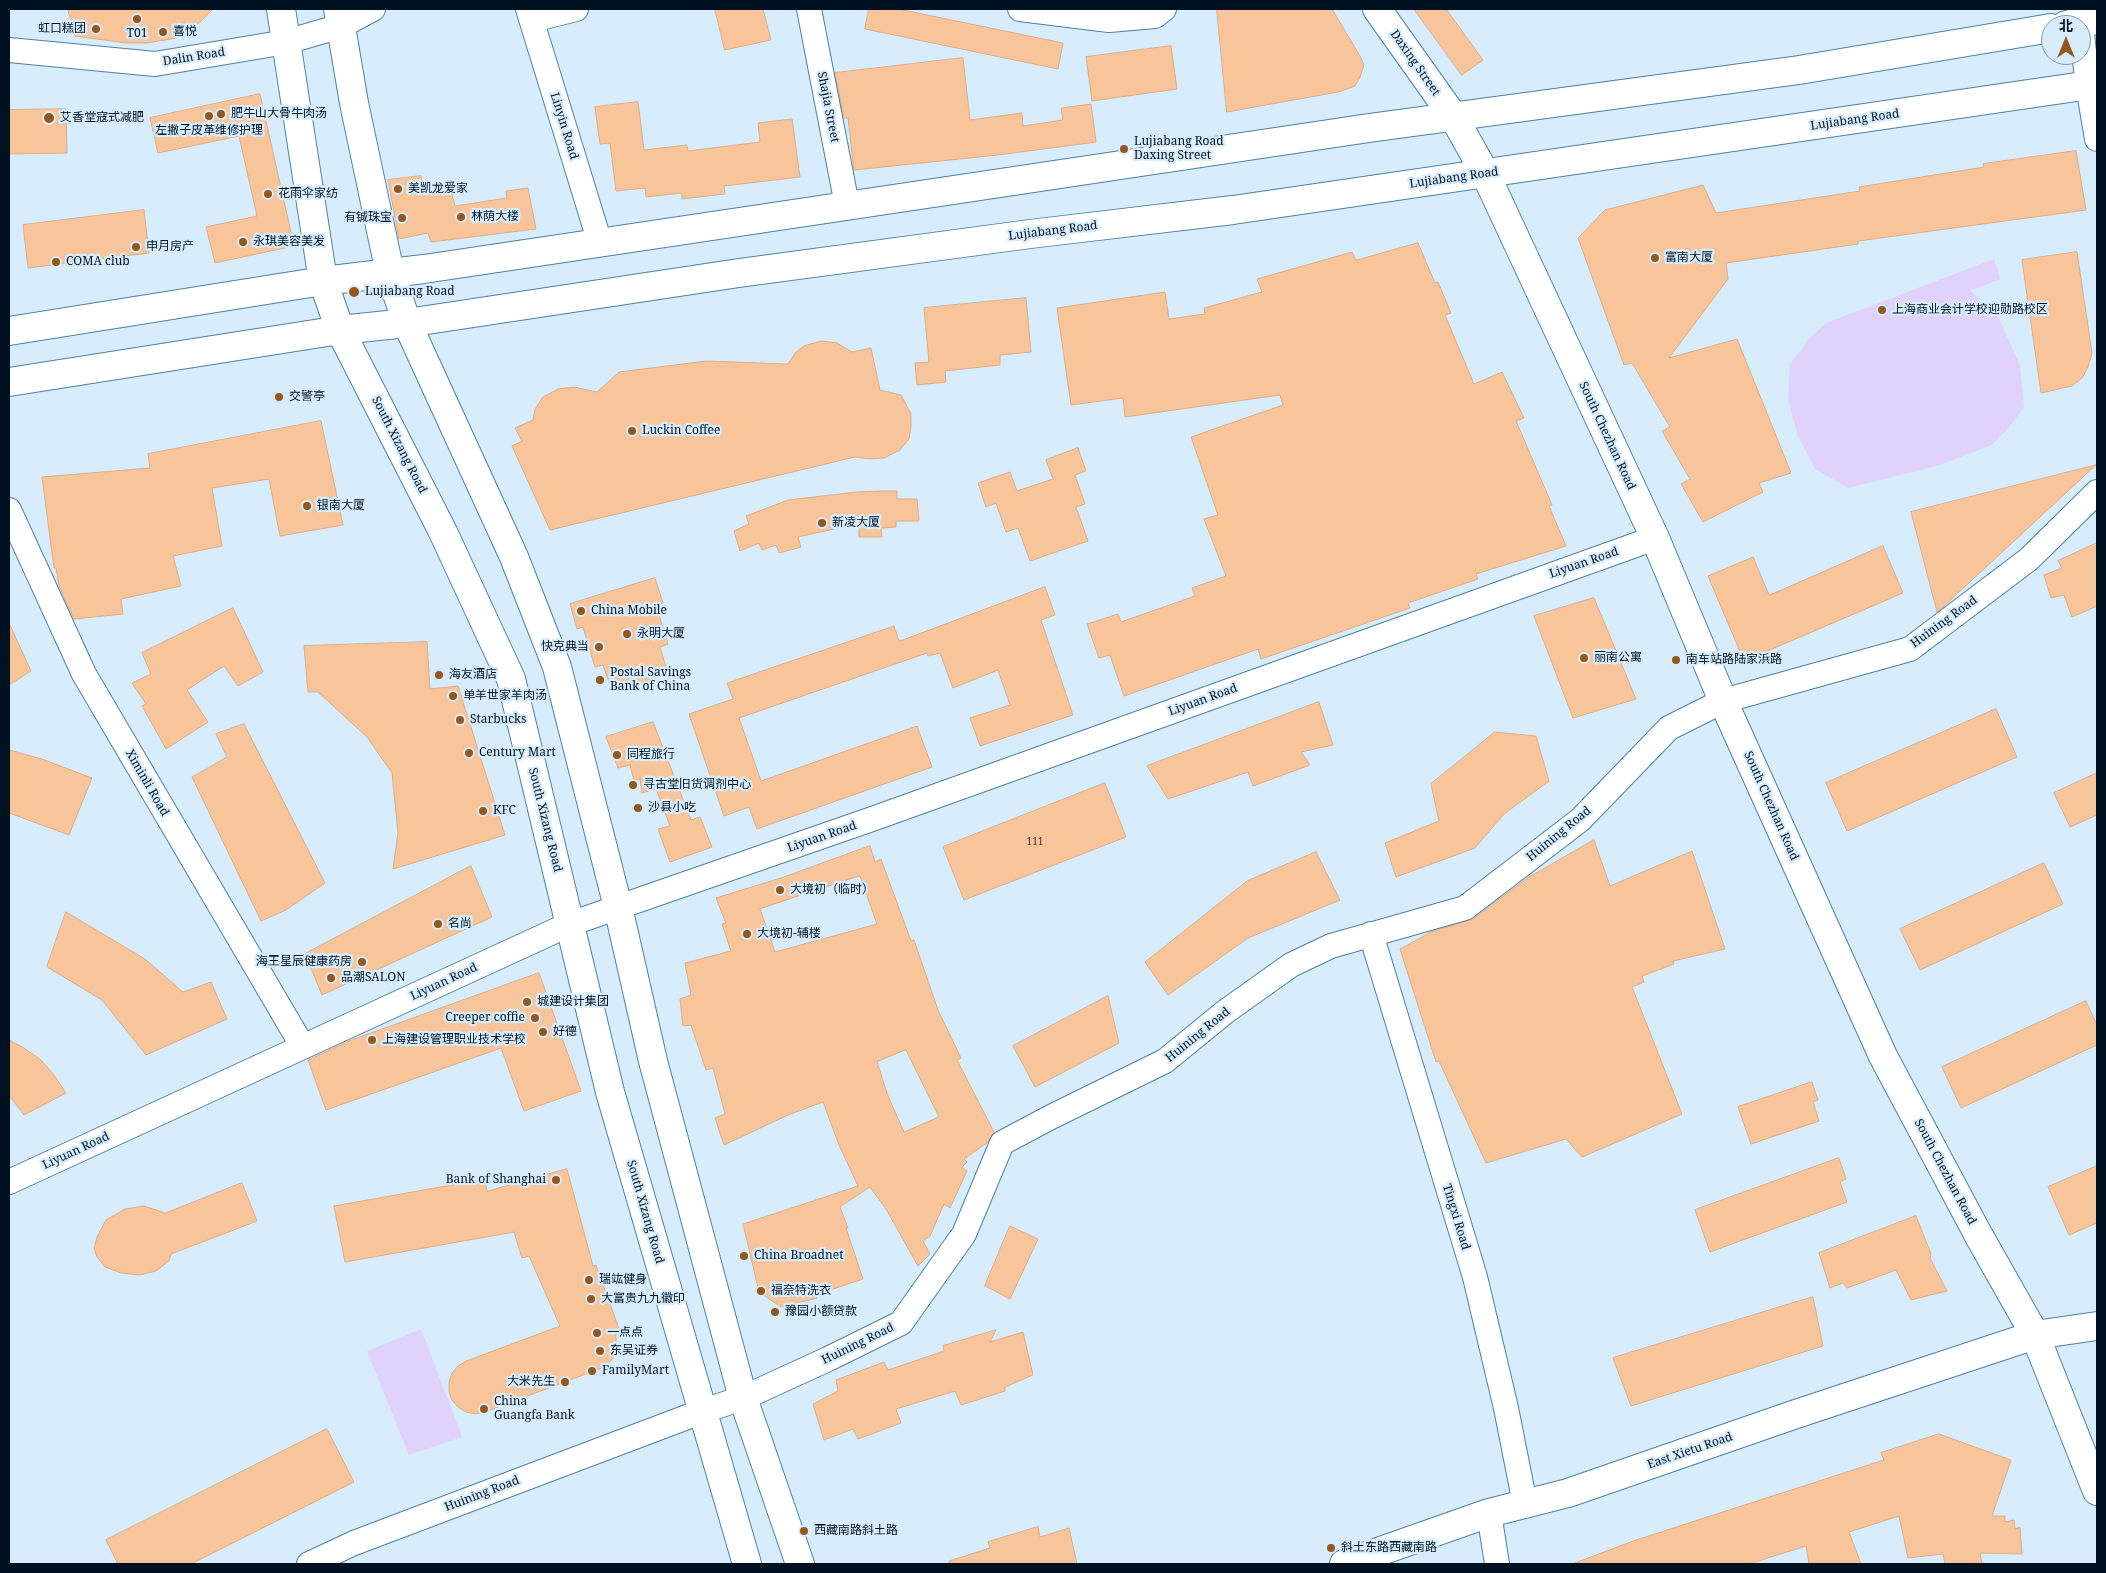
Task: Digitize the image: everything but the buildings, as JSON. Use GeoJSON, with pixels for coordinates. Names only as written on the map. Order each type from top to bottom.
{"type":"FeatureCollection","features":[{"type":"Feature","properties":{"kind":"main road","name":"South Xizang Road"},"geometry":{"type":"LineString","coordinates":[[281,9],[323,281],[340,330],[444,532],[511,679],[610,1092],[747,1564]]}},
{"type":"Feature","properties":{"kind":"main road","name":"Daxing Street"},"geometry":{"type":"LineString","coordinates":[[1377,9],[1453,116]]}},
{"type":"Feature","properties":{"kind":"main road"},"geometry":{"type":"LineString","coordinates":[[340,17],[354,103],[390,273],[407,323],[514,557],[557,667],[618,907],[653,1061],[743,1398],[800,1564]]}},
{"type":"Feature","properties":{"kind":"main road"},"geometry":{"type":"LineString","coordinates":[[9,330],[323,281],[600,243],[1453,116],[1807,69],[2041,30]]}},
{"type":"Feature","properties":{"kind":"main road","name":"Lujiabang Road"},"geometry":{"type":"LineString","coordinates":[[9,382],[340,330],[407,323],[748,272],[1030,234],[1233,210],[2093,85]]}},
{"type":"Feature","properties":{"kind":"main road","name":"South Chezhan Road"},"geometry":{"type":"LineString","coordinates":[[1453,116],[1485,174],[1655,538],[1723,701],[1883,1056],[1978,1236],[2035,1335],[2097,1491]]}},
{"type":"Feature","properties":{"kind":"main road","name":"East Xietu Road"},"geometry":{"type":"LineString","coordinates":[[1344,1564],[1489,1513],[1568,1494],[1796,1414],[2035,1335],[2097,1326]]}},
{"type":"Feature","properties":{"kind":"street","name":"Dalin Road"},"geometry":{"type":"LineString","coordinates":[[9,50],[155,64],[286,42],[340,17],[373,9]]}},
{"type":"Feature","properties":{"kind":"street"},"geometry":{"type":"LineString","coordinates":[[530,15],[576,9]]}},
{"type":"Feature","properties":{"kind":"street","name":"Shajia Street"},"geometry":{"type":"LineString","coordinates":[[809,9],[847,205]]}},
{"type":"Feature","properties":{"kind":"street"},"geometry":{"type":"LineString","coordinates":[[1020,9],[1109,20],[1155,16],[1164,9]]}},
{"type":"Feature","properties":{"kind":"street","name":"Linyin Road"},"geometry":{"type":"LineString","coordinates":[[530,15],[600,243]]}},
{"type":"Feature","properties":{"kind":"street"},"geometry":{"type":"LineString","coordinates":[[2089,65],[2093,85],[2097,139]]}},
{"type":"Feature","properties":{"kind":"street","name":"Huining Road"},"geometry":{"type":"LineString","coordinates":[[309,1564],[354,1543],[703,1411],[743,1398],[901,1323],[964,1234],[1002,1143],[1166,1061],[1225,1012],[1291,965],[1331,946],[1465,908],[1580,820],[1669,728],[1723,701],[1910,648],[2029,559],[2097,492]]}},
{"type":"Feature","properties":{"kind":"street","name":"Ximinli Road"},"geometry":{"type":"LineString","coordinates":[[9,510],[84,674],[303,1047]]}},
{"type":"Feature","properties":{"kind":"street","name":"Liyuan Road"},"geometry":{"type":"LineString","coordinates":[[9,1182],[570,924],[875,818],[1655,538]]}},
{"type":"Feature","properties":{"kind":"street","name":"Tingxi Road"},"geometry":{"type":"LineString","coordinates":[[1371,934],[1475,1277],[1506,1408],[1525,1504]]}},
{"type":"Feature","properties":{"kind":"street"},"geometry":{"type":"LineString","coordinates":[[1489,1513],[1497,1564]]}},
{"type":"Feature","properties":{"kind":"shaded area"},"geometry":{"type":"Polygon","coordinates":[[[1994,259],[2000,279],[1970,291],[1996,312],[2020,365],[2024,407],[2007,430],[1992,445],[1937,466],[1848,488],[1815,469],[1798,436],[1788,400],[1790,364],[1809,339],[1826,323],[1994,259]]]}},
{"type":"Feature","properties":{"kind":"shaded area"},"geometry":{"type":"Polygon","coordinates":[[[421,1329],[462,1437],[409,1455],[367,1351],[421,1329]]]}},
{"type":"Feature","properties":{"kind":"place","name":"T01"},"geometry":{"type":"Point","coordinates":[137,19]}},
{"type":"Feature","properties":{"kind":"place","name":"虹口糕团"},"geometry":{"type":"Point","coordinates":[96,29]}},
{"type":"Feature","properties":{"kind":"place","name":"喜悦"},"geometry":{"type":"Point","coordinates":[163,32]}},
{"type":"Feature","properties":{"kind":"place","name":"肥牛山大骨牛肉汤"},"geometry":{"type":"Point","coordinates":[221,114]}},
{"type":"Feature","properties":{"kind":"place","name":"左撇子皮革维修护理"},"geometry":{"type":"Point","coordinates":[209,116]}},
{"type":"Feature","properties":{"kind":"place","name":"艾香堂寇式减肥"},"geometry":{"type":"Point","coordinates":[49,118]}},
{"type":"Feature","properties":{"kind":"place","name":"Lujiabang Road Daxing Street"},"geometry":{"type":"Point","coordinates":[1124,149]}},
{"type":"Feature","properties":{"kind":"place","name":"美凯龙爱家"},"geometry":{"type":"Point","coordinates":[398,189]}},
{"type":"Feature","properties":{"kind":"place","name":"花雨伞家纺"},"geometry":{"type":"Point","coordinates":[268,194]}},
{"type":"Feature","properties":{"kind":"place","name":"林荫大楼"},"geometry":{"type":"Point","coordinates":[461,217]}},
{"type":"Feature","properties":{"kind":"place","name":"有铖珠宝"},"geometry":{"type":"Point","coordinates":[402,218]}},
{"type":"Feature","properties":{"kind":"place","name":"永琪美容美发"},"geometry":{"type":"Point","coordinates":[243,242]}},
{"type":"Feature","properties":{"kind":"place","name":"申月房产"},"geometry":{"type":"Point","coordinates":[136,247]}},
{"type":"Feature","properties":{"kind":"place","name":"富南大厦"},"geometry":{"type":"Point","coordinates":[1655,258]}},
{"type":"Feature","properties":{"kind":"place","name":"COMA club"},"geometry":{"type":"Point","coordinates":[56,262]}},
{"type":"Feature","properties":{"kind":"place","name":"Lujiabang Road"},"geometry":{"type":"Point","coordinates":[354,292]}},
{"type":"Feature","properties":{"kind":"place","name":"上海商业会计学校迎勋路校区"},"geometry":{"type":"Point","coordinates":[1882,310]}},
{"type":"Feature","properties":{"kind":"place","name":"交警亭"},"geometry":{"type":"Point","coordinates":[279,397]}},
{"type":"Feature","properties":{"kind":"place","name":"Luckin Coffee"},"geometry":{"type":"Point","coordinates":[632,431]}},
{"type":"Feature","properties":{"kind":"place","name":"银南大厦"},"geometry":{"type":"Point","coordinates":[307,506]}},
{"type":"Feature","properties":{"kind":"place","name":"新凌大厦"},"geometry":{"type":"Point","coordinates":[822,523]}},
{"type":"Feature","properties":{"kind":"place","name":"China Mobile"},"geometry":{"type":"Point","coordinates":[581,611]}},
{"type":"Feature","properties":{"kind":"place","name":"永明大厦"},"geometry":{"type":"Point","coordinates":[627,634]}},
{"type":"Feature","properties":{"kind":"place","name":"快克典当"},"geometry":{"type":"Point","coordinates":[599,647]}},
{"type":"Feature","properties":{"kind":"place","name":"丽南公寓"},"geometry":{"type":"Point","coordinates":[1584,658]}},
{"type":"Feature","properties":{"kind":"place","name":"南车站路陆家浜路"},"geometry":{"type":"Point","coordinates":[1676,660]}},
{"type":"Feature","properties":{"kind":"place","name":"海友酒店"},"geometry":{"type":"Point","coordinates":[439,675]}},
{"type":"Feature","properties":{"kind":"place","name":"Postal Savings Bank of China"},"geometry":{"type":"Point","coordinates":[600,680]}},
{"type":"Feature","properties":{"kind":"place","name":"单羊世家羊肉汤"},"geometry":{"type":"Point","coordinates":[453,696]}},
{"type":"Feature","properties":{"kind":"place","name":"Starbucks"},"geometry":{"type":"Point","coordinates":[460,720]}},
{"type":"Feature","properties":{"kind":"place","name":"Century Mart"},"geometry":{"type":"Point","coordinates":[469,753]}},
{"type":"Feature","properties":{"kind":"place","name":"同程旅行"},"geometry":{"type":"Point","coordinates":[617,755]}},
{"type":"Feature","properties":{"kind":"place","name":"寻古堂旧货调剂中心"},"geometry":{"type":"Point","coordinates":[633,785]}},
{"type":"Feature","properties":{"kind":"place","name":"沙县小吃"},"geometry":{"type":"Point","coordinates":[638,808]}},
{"type":"Feature","properties":{"kind":"place","name":"KFC"},"geometry":{"type":"Point","coordinates":[483,811]}},
{"type":"Feature","properties":{"kind":"place","name":"大境初（临时）"},"geometry":{"type":"Point","coordinates":[780,890]}},
{"type":"Feature","properties":{"kind":"place","name":"名尚"},"geometry":{"type":"Point","coordinates":[438,924]}},
{"type":"Feature","properties":{"kind":"place","name":"大境初-辅楼"},"geometry":{"type":"Point","coordinates":[747,934]}},
{"type":"Feature","properties":{"kind":"place","name":"海王星辰健康药房"},"geometry":{"type":"Point","coordinates":[362,962]}},
{"type":"Feature","properties":{"kind":"place","name":"品潮SALON"},"geometry":{"type":"Point","coordinates":[331,978]}},
{"type":"Feature","properties":{"kind":"place","name":"城建设计集团"},"geometry":{"type":"Point","coordinates":[527,1002]}},
{"type":"Feature","properties":{"kind":"place","name":"Creeper coffie"},"geometry":{"type":"Point","coordinates":[535,1018]}},
{"type":"Feature","properties":{"kind":"place","name":"好德"},"geometry":{"type":"Point","coordinates":[543,1032]}},
{"type":"Feature","properties":{"kind":"place","name":"上海建设管理职业技术学校"},"geometry":{"type":"Point","coordinates":[372,1040]}},
{"type":"Feature","properties":{"kind":"place","name":"Bank of Shanghai"},"geometry":{"type":"Point","coordinates":[556,1180]}},
{"type":"Feature","properties":{"kind":"place","name":"China Broadnet"},"geometry":{"type":"Point","coordinates":[744,1256]}},
{"type":"Feature","properties":{"kind":"place","name":"瑞竑健身"},"geometry":{"type":"Point","coordinates":[589,1280]}},
{"type":"Feature","properties":{"kind":"place","name":"福奈特洗衣"},"geometry":{"type":"Point","coordinates":[761,1291]}},
{"type":"Feature","properties":{"kind":"place","name":"大富贵九九徽印"},"geometry":{"type":"Point","coordinates":[591,1299]}},
{"type":"Feature","properties":{"kind":"place","name":"豫园小额贷款"},"geometry":{"type":"Point","coordinates":[775,1312]}},
{"type":"Feature","properties":{"kind":"place","name":"一点点"},"geometry":{"type":"Point","coordinates":[597,1333]}},
{"type":"Feature","properties":{"kind":"place","name":"东吴证券"},"geometry":{"type":"Point","coordinates":[600,1351]}},
{"type":"Feature","properties":{"kind":"place","name":"FamilyMart"},"geometry":{"type":"Point","coordinates":[592,1371]}},
{"type":"Feature","properties":{"kind":"place","name":"大米先生"},"geometry":{"type":"Point","coordinates":[565,1382]}},
{"type":"Feature","properties":{"kind":"place","name":"China Guangfa Bank"},"geometry":{"type":"Point","coordinates":[484,1409]}},
{"type":"Feature","properties":{"kind":"place","name":"西藏南路斜土路"},"geometry":{"type":"Point","coordinates":[804,1531]}},
{"type":"Feature","properties":{"kind":"place","name":"斜土东路西藏南路"},"geometry":{"type":"Point","coordinates":[1331,1548]}}]}
